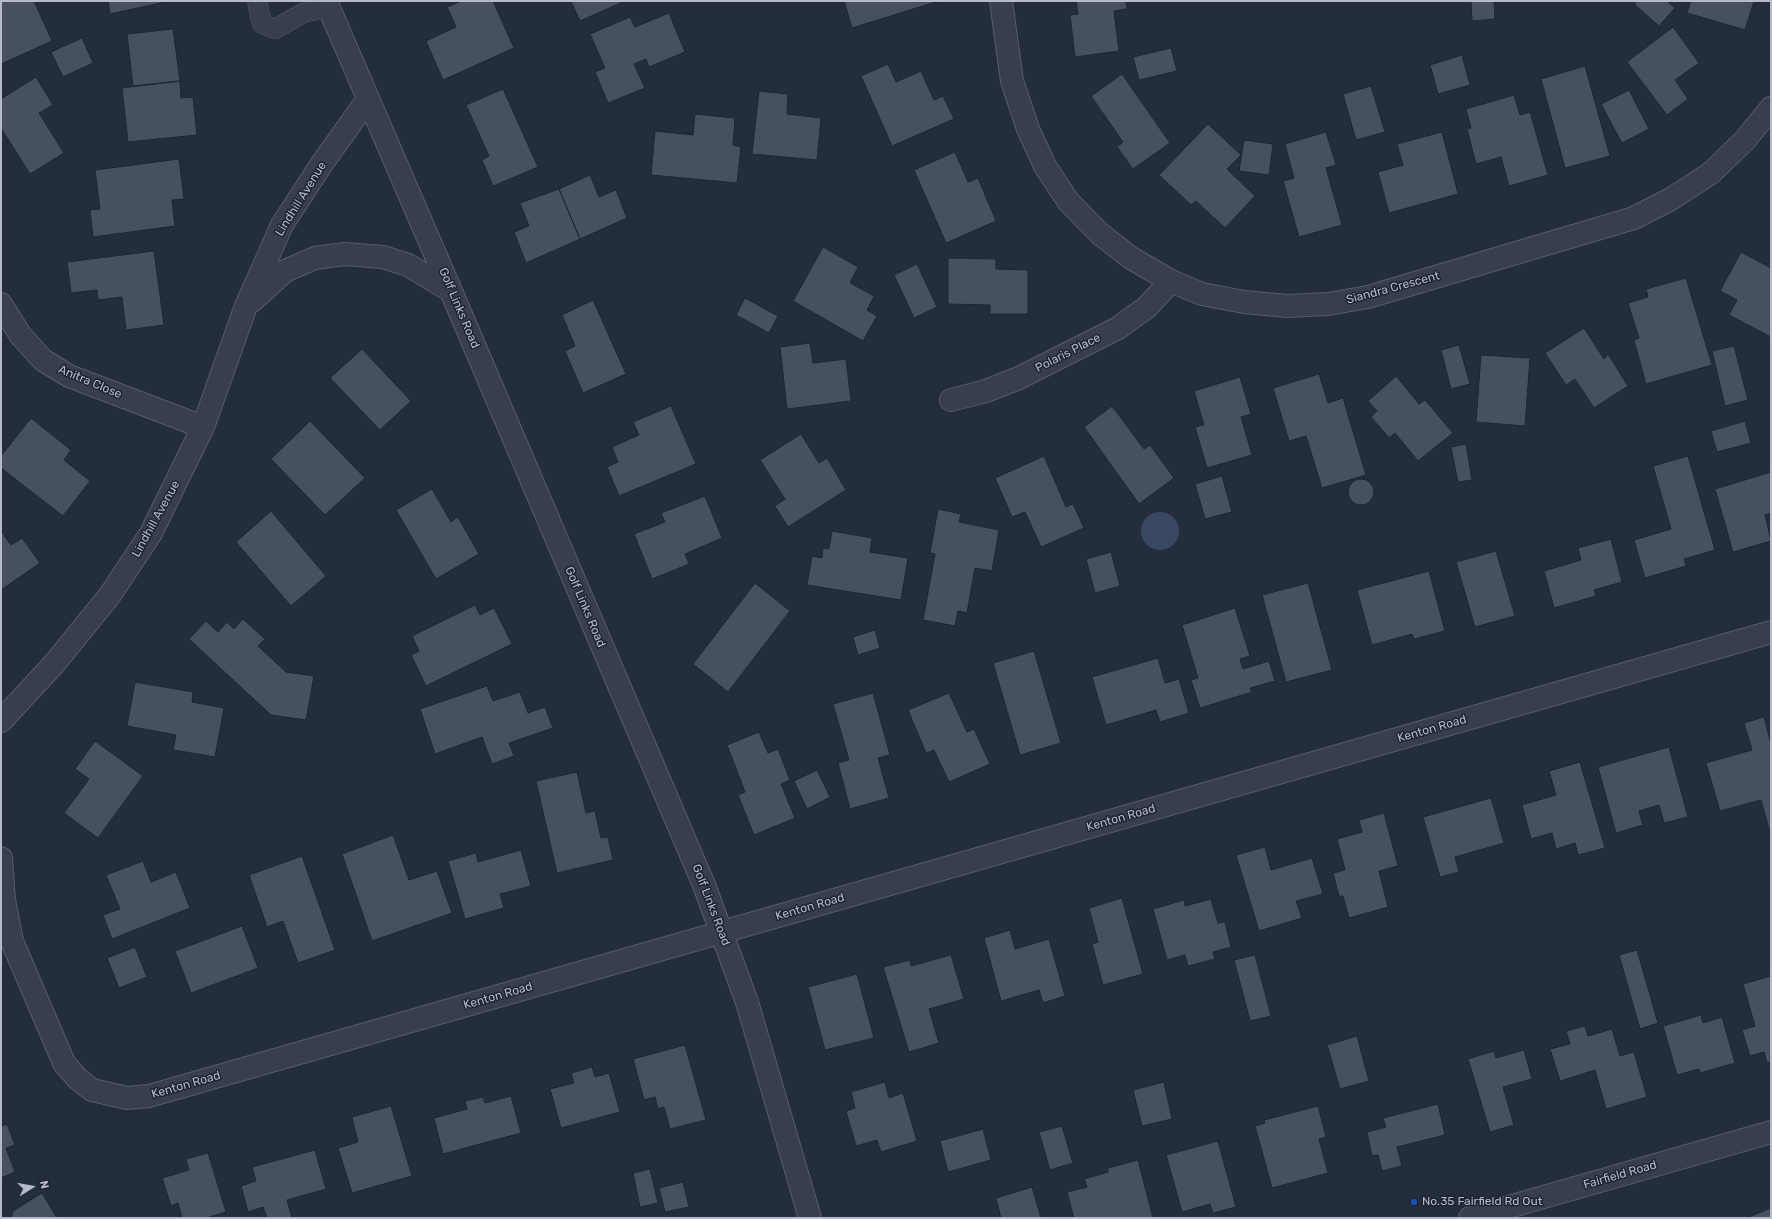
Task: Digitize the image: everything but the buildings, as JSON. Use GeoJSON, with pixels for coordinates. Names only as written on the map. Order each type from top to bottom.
{"type":"FeatureCollection","features":[{"type":"Feature","properties":{"kind":"street","name":"Siandra Crescent"},"geometry":{"type":"LineString","coordinates":[[1001,1],[1012,81],[1028,129],[1045,166],[1068,201],[1099,233],[1131,258],[1171,281],[1202,294],[1244,302],[1287,306],[1328,304],[1368,297],[1634,218],[1671,199],[1711,173],[1745,140],[1771,108]]}},
{"type":"Feature","properties":{"kind":"street","name":"Golf Links Road"},"geometry":{"type":"LineString","coordinates":[[327,4],[452,291],[704,885],[747,1002],[810,1218]]}},
{"type":"Feature","properties":{"kind":"street","name":"Lindhill Avenue"},"geometry":{"type":"LineString","coordinates":[[1,722],[54,664],[110,595],[151,533],[202,427],[246,306],[282,225],[368,99]]}},
{"type":"Feature","properties":{"kind":"street","name":"Lindhill Avenue"},"geometry":{"type":"LineString","coordinates":[[246,306],[285,270],[314,258],[345,254],[383,257],[408,264],[452,291]]}},
{"type":"Feature","properties":{"kind":"street","name":"Polaris Place"},"geometry":{"type":"LineString","coordinates":[[951,400],[986,391],[1019,378],[1118,328],[1147,307],[1171,281]]}},
{"type":"Feature","properties":{"kind":"street","name":"Anitra Close"},"geometry":{"type":"LineString","coordinates":[[1,304],[21,336],[43,360],[69,376],[202,427]]}},
{"type":"Feature","properties":{"kind":"street","name":"Kenton Road"},"geometry":{"type":"LineString","coordinates":[[1,858],[4,900],[12,941],[64,1063],[78,1079],[92,1090],[127,1098],[149,1096],[1771,632]]}},
{"type":"Feature","properties":{"kind":"street","name":"Fairfield Road"},"geometry":{"type":"LineString","coordinates":[[1470,1218],[1771,1132]]}},
{"type":"Feature","properties":{"kind":"lane","name":"Golf Links Road"},"geometry":{"type":"LineString","coordinates":[[257,1],[262,24],[275,29],[303,13],[327,4]]}},
{"type":"Feature","properties":{"kind":"water"},"geometry":{"type":"Polygon","coordinates":[[[1156,512],[1164,512],[1174,517],[1178,524],[1178,538],[1174,545],[1164,550],[1156,550],[1146,545],[1144,542],[1141,535],[1141,527],[1146,517],[1149,515],[1156,512]]]}},
{"type":"Feature","properties":{"kind":"place","name":"No.35 Fairfield Rd Out"},"geometry":{"type":"Point","coordinates":[1414,1202]}}]}
